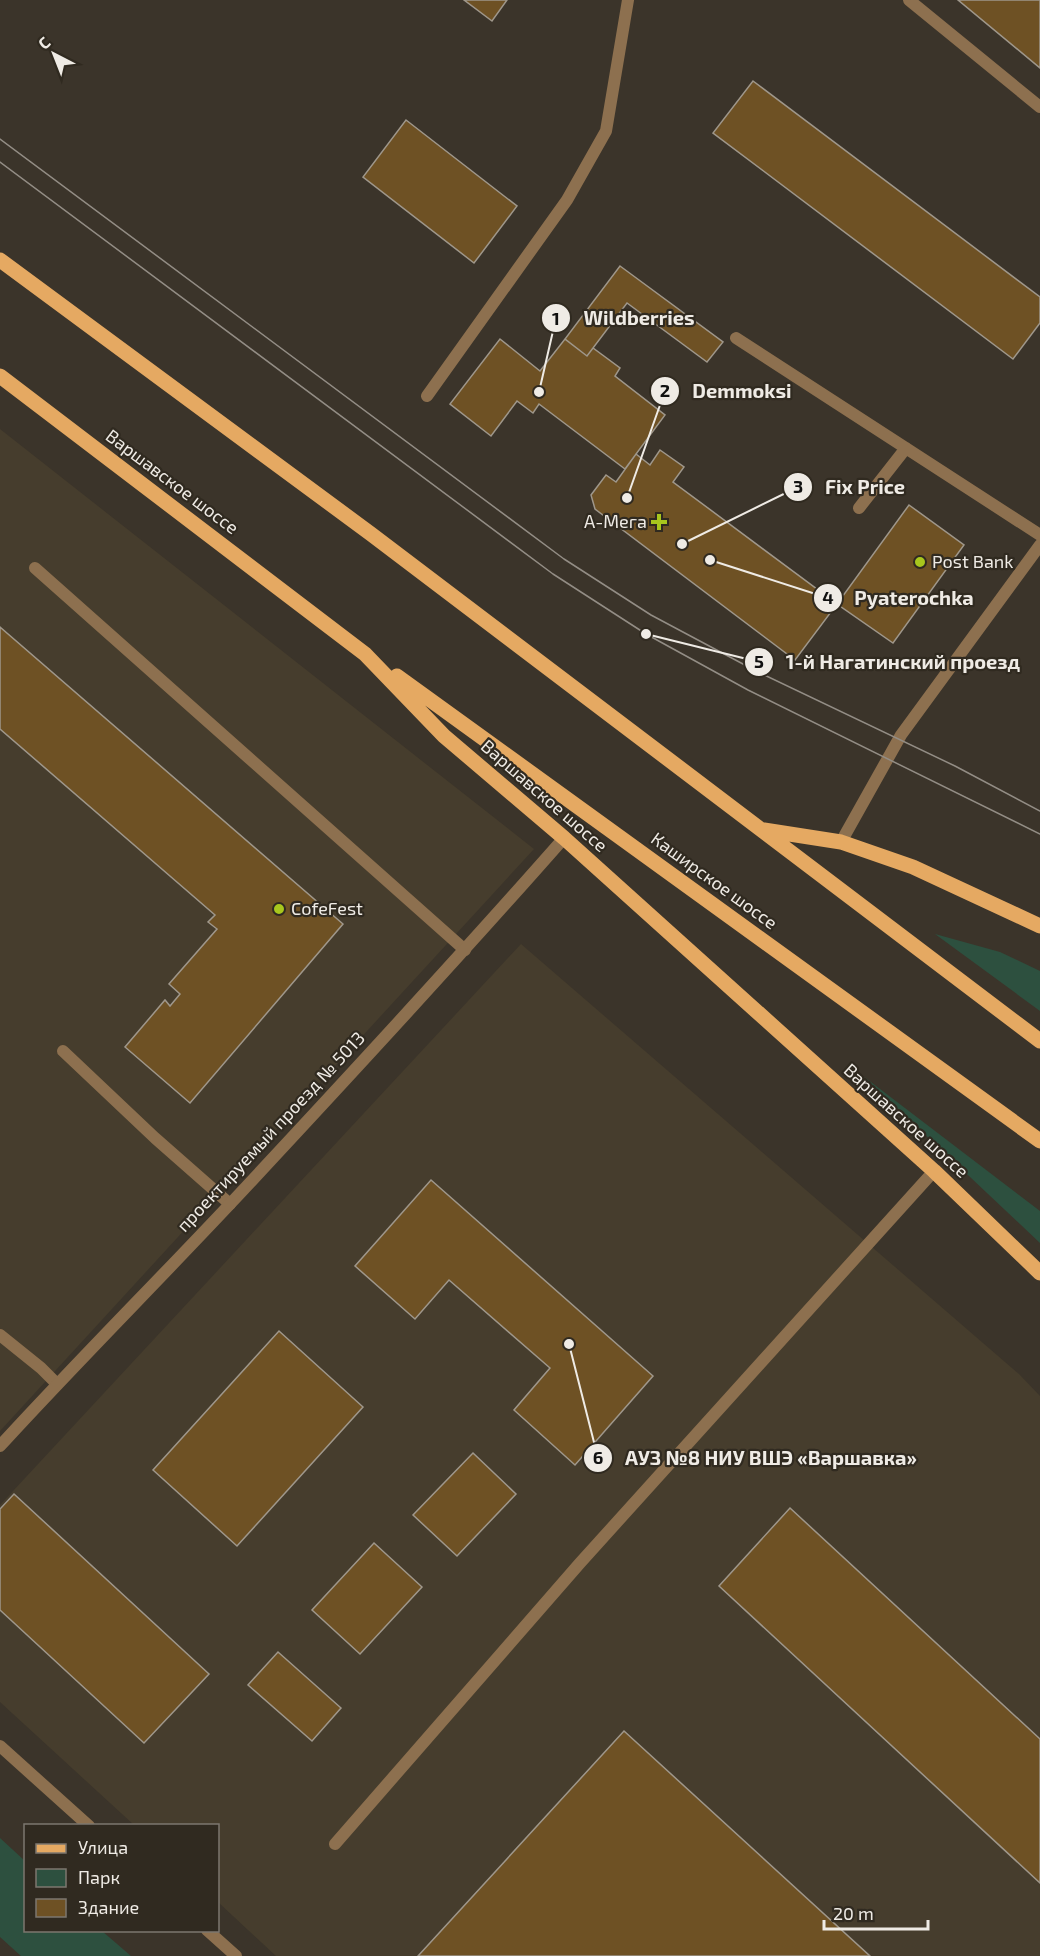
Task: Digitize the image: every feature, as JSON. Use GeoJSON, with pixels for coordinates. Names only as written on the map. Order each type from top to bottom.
{"type":"FeatureCollection","features":[{"type":"Feature","properties":{"kind":"main road"},"geometry":{"type":"LineString","coordinates":[[0,260],[363,528],[1040,1041]]}},
{"type":"Feature","properties":{"kind":"main road","name":"Варшавское шоссе"},"geometry":{"type":"LineString","coordinates":[[0,376],[365,654],[444,736],[564,838],[934,1171],[1040,1273]]}},
{"type":"Feature","properties":{"kind":"main road","name":"Каширское шоссе"},"geometry":{"type":"LineString","coordinates":[[365,654],[1040,1141]]}},
{"type":"Feature","properties":{"kind":"main road"},"geometry":{"type":"LineString","coordinates":[[761,829],[841,842],[913,867],[1040,926]]}},
{"type":"Feature","properties":{"kind":"street"},"geometry":{"type":"LineString","coordinates":[[427,396],[567,200],[606,131],[628,0]]}},
{"type":"Feature","properties":{"kind":"street"},"geometry":{"type":"LineString","coordinates":[[909,0],[1040,107]]}},
{"type":"Feature","properties":{"kind":"street"},"geometry":{"type":"LineString","coordinates":[[736,338],[1040,535]]}},
{"type":"Feature","properties":{"kind":"street"},"geometry":{"type":"LineString","coordinates":[[859,508],[906,448]]}},
{"type":"Feature","properties":{"kind":"street"},"geometry":{"type":"LineString","coordinates":[[841,842],[901,735],[1040,545]]}},
{"type":"Feature","properties":{"kind":"street"},"geometry":{"type":"LineString","coordinates":[[35,568],[465,950]]}},
{"type":"Feature","properties":{"kind":"street","name":"проектируемый проезд № 5013"},"geometry":{"type":"LineString","coordinates":[[0,1446],[230,1204],[465,950],[564,838]]}},
{"type":"Feature","properties":{"kind":"street"},"geometry":{"type":"LineString","coordinates":[[63,1051],[155,1138],[230,1204]]}},
{"type":"Feature","properties":{"kind":"street"},"geometry":{"type":"LineString","coordinates":[[335,1844],[580,1563],[934,1171]]}},
{"type":"Feature","properties":{"kind":"street"},"geometry":{"type":"LineString","coordinates":[[0,1335],[57,1384]]}},
{"type":"Feature","properties":{"kind":"street"},"geometry":{"type":"LineString","coordinates":[[0,1746],[87,1824]]}},
{"type":"Feature","properties":{"kind":"street"},"geometry":{"type":"LineString","coordinates":[[209,1932],[236,1956]]}},
{"type":"Feature","properties":{"kind":"shaded area"},"geometry":{"type":"Polygon","coordinates":[[[0,429],[534,849],[0,1431],[0,429]]]}},
{"type":"Feature","properties":{"kind":"shaded area"},"geometry":{"type":"Polygon","coordinates":[[[521,944],[1019,1374],[1040,1396],[1040,1956],[276,1956],[219,1903],[219,1824],[133,1824],[0,1702],[0,1505],[521,944]]]}},
{"type":"Feature","properties":{"kind":"green space"},"geometry":{"type":"Polygon","coordinates":[[[935,934],[1000,952],[1040,971],[1040,1011],[935,934]]]}},
{"type":"Feature","properties":{"kind":"green space"},"geometry":{"type":"Polygon","coordinates":[[[863,1076],[1040,1211],[1040,1243],[863,1076]]]}},
{"type":"Feature","properties":{"kind":"green space"},"geometry":{"type":"Polygon","coordinates":[[[0,1838],[24,1860],[24,1932],[103,1932],[131,1956],[21,1956],[0,1937],[0,1838]]]}},
{"type":"Feature","properties":{"kind":"building"},"geometry":{"type":"Polygon","coordinates":[[[464,0],[507,0],[492,21],[464,0]]]}},
{"type":"Feature","properties":{"kind":"building"},"geometry":{"type":"Polygon","coordinates":[[[958,0],[1040,0],[1040,68],[958,0]]]}},
{"type":"Feature","properties":{"kind":"building"},"geometry":{"type":"Polygon","coordinates":[[[753,81],[1040,297],[1040,323],[1013,359],[713,133],[753,81]]]}},
{"type":"Feature","properties":{"kind":"building"},"geometry":{"type":"Polygon","coordinates":[[[406,120],[517,206],[474,263],[363,177],[406,120]]]}},
{"type":"Feature","properties":{"kind":"building"},"geometry":{"type":"Polygon","coordinates":[[[620,266],[723,342],[707,362],[627,303],[587,356],[565,339],[620,266]]]}},
{"type":"Feature","properties":{"kind":"building"},"geometry":{"type":"Polygon","coordinates":[[[500,339],[540,371],[565,339],[587,356],[593,348],[620,368],[615,376],[665,415],[625,469],[539,404],[533,413],[517,401],[491,436],[450,404],[500,339]]]}},
{"type":"Feature","properties":{"kind":"building"},"geometry":{"type":"Polygon","coordinates":[[[660,450],[684,467],[673,482],[837,604],[795,660],[595,509],[591,495],[606,475],[616,482],[636,454],[650,465],[660,450]]]}},
{"type":"Feature","properties":{"kind":"building"},"geometry":{"type":"Polygon","coordinates":[[[909,505],[964,545],[893,643],[837,604],[909,505]]]}},
{"type":"Feature","properties":{"kind":"building"},"geometry":{"type":"Polygon","coordinates":[[[0,627],[343,924],[190,1103],[125,1047],[165,1000],[170,1006],[180,994],[169,984],[217,929],[208,922],[215,915],[0,729],[0,627]]]}},
{"type":"Feature","properties":{"kind":"building"},"geometry":{"type":"Polygon","coordinates":[[[431,1180],[653,1376],[575,1465],[514,1410],[550,1368],[449,1280],[415,1319],[355,1266],[431,1180]]]}},
{"type":"Feature","properties":{"kind":"building"},"geometry":{"type":"Polygon","coordinates":[[[279,1331],[363,1407],[237,1546],[153,1470],[279,1331]]]}},
{"type":"Feature","properties":{"kind":"building"},"geometry":{"type":"Polygon","coordinates":[[[473,1453],[516,1494],[457,1556],[413,1515],[473,1453]]]}},
{"type":"Feature","properties":{"kind":"building"},"geometry":{"type":"Polygon","coordinates":[[[14,1494],[209,1674],[144,1743],[0,1610],[0,1509],[14,1494]]]}},
{"type":"Feature","properties":{"kind":"building"},"geometry":{"type":"Polygon","coordinates":[[[790,1508],[1040,1739],[1040,1883],[719,1586],[790,1508]]]}},
{"type":"Feature","properties":{"kind":"building"},"geometry":{"type":"Polygon","coordinates":[[[374,1543],[422,1587],[360,1654],[312,1610],[374,1543]]]}},
{"type":"Feature","properties":{"kind":"building"},"geometry":{"type":"Polygon","coordinates":[[[278,1652],[341,1708],[312,1741],[248,1685],[278,1652]]]}},
{"type":"Feature","properties":{"kind":"building"},"geometry":{"type":"Polygon","coordinates":[[[624,1731],[870,1956],[418,1956],[624,1731]]]}},
{"type":"Feature","properties":{"kind":"tram line"},"geometry":{"type":"LineString","coordinates":[[0,139],[564,559],[651,615],[758,672],[955,766],[1040,811]]}},
{"type":"Feature","properties":{"kind":"tram line"},"geometry":{"type":"LineString","coordinates":[[0,162],[553,574],[646,634],[748,690],[1040,834]]}},
{"type":"Feature","properties":{"kind":"place","name":"Wildberries"},"geometry":{"type":"Point","coordinates":[539,392]}},
{"type":"Feature","properties":{"kind":"place","name":"Demmoksi"},"geometry":{"type":"Point","coordinates":[627,498]}},
{"type":"Feature","properties":{"kind":"place","name":"А-Мега"},"geometry":{"type":"Point","coordinates":[659,522]}},
{"type":"Feature","properties":{"kind":"place","name":"Fix Price"},"geometry":{"type":"Point","coordinates":[682,544]}},
{"type":"Feature","properties":{"kind":"place","name":"Pyaterochka"},"geometry":{"type":"Point","coordinates":[710,560]}},
{"type":"Feature","properties":{"kind":"place","name":"Post Bank"},"geometry":{"type":"Point","coordinates":[920,562]}},
{"type":"Feature","properties":{"kind":"place","name":"1-й Нагатинский проезд"},"geometry":{"type":"Point","coordinates":[646,634]}},
{"type":"Feature","properties":{"kind":"place","name":"CofeFest"},"geometry":{"type":"Point","coordinates":[279,909]}},
{"type":"Feature","properties":{"kind":"place","name":"АУЗ №8 НИУ ВШЭ «Варшавка»"},"geometry":{"type":"Point","coordinates":[569,1344]}}]}
